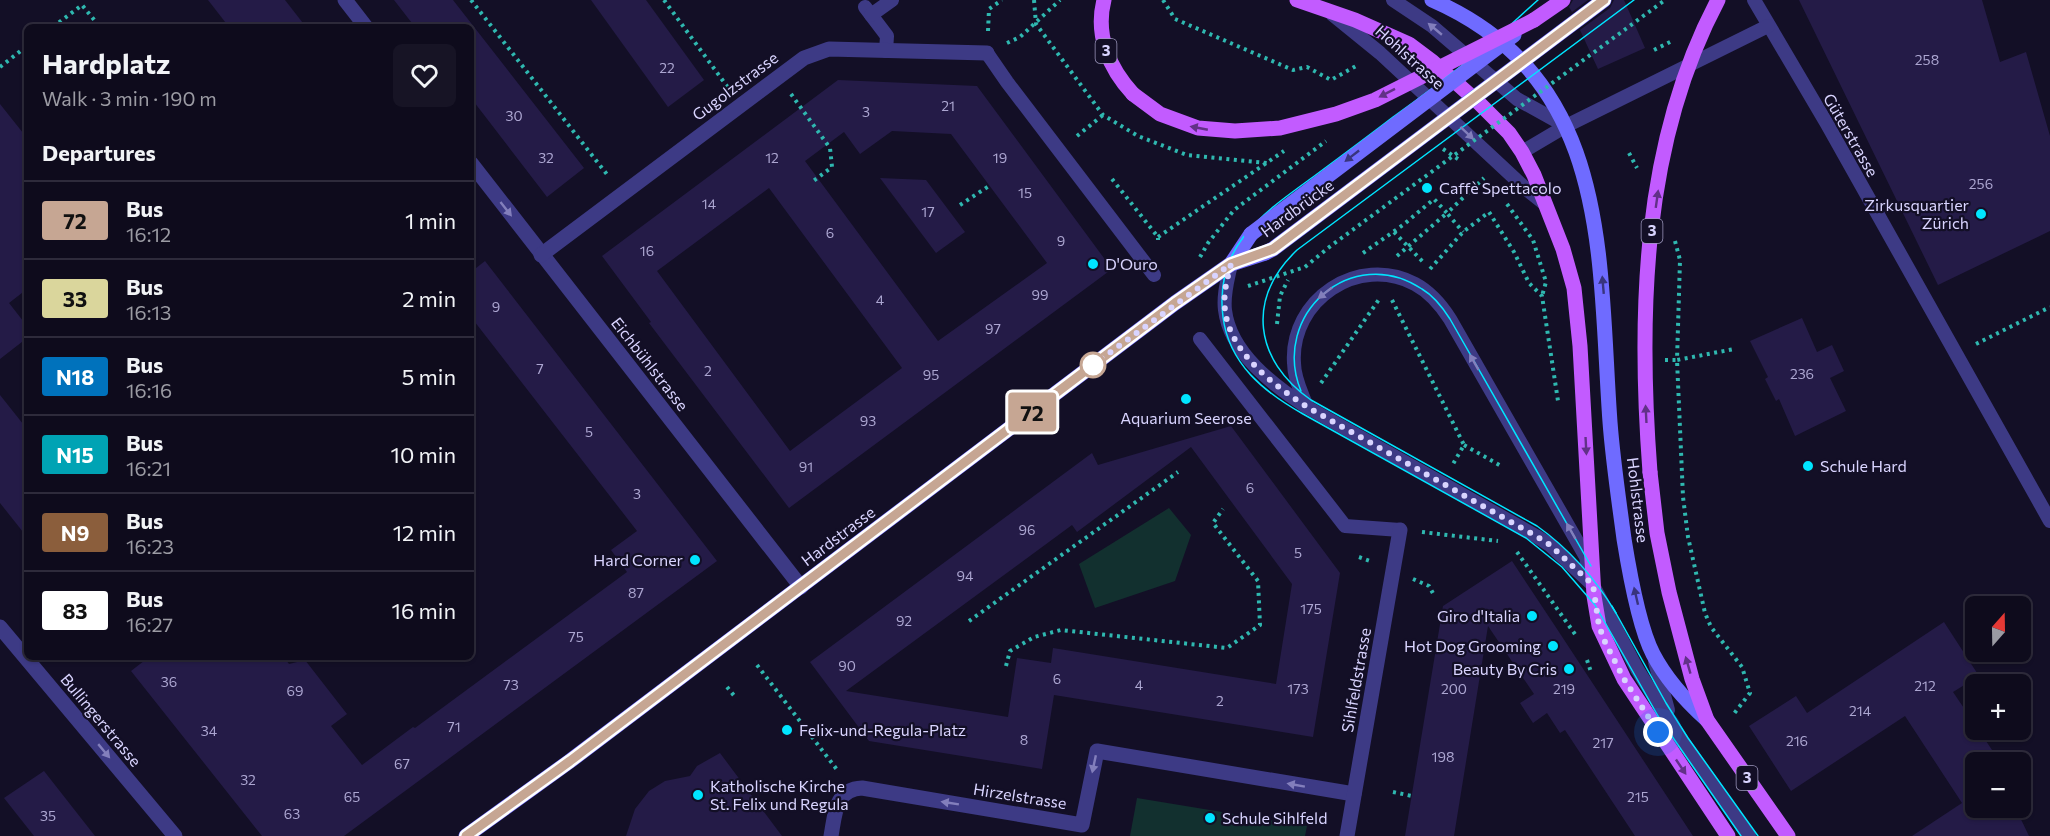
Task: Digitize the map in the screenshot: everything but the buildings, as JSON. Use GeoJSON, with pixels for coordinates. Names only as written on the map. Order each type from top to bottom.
{"type":"FeatureCollection","features":[{"type":"Feature","properties":{"kind":"main road","name":"Hardbrücke"},"geometry":{"type":"LineString","coordinates":[[1104,0],[1101,22],[1107,54],[1122,82],[1133,94],[1160,114],[1179,123],[1198,128],[1235,131],[1280,128],[1336,114],[1375,100],[1534,20]]}},
{"type":"Feature","properties":{"kind":"main road","name":"Hohlstrasse"},"geometry":{"type":"LineString","coordinates":[[1297,0],[1384,32],[1408,44],[1433,62],[1480,104],[1509,133],[1522,152],[1563,249],[1574,288],[1580,346],[1593,585],[1599,626],[1612,658],[1646,714],[1728,836]]}},
{"type":"Feature","properties":{"kind":"main road","name":"Hohlstrasse"},"geometry":{"type":"LineString","coordinates":[[1432,0],[1477,23],[1510,50],[1539,80],[1557,107],[1566,126],[1585,182],[1598,241],[1603,279],[1610,422],[1618,495],[1628,562],[1642,623],[1652,653],[1686,701],[1707,720],[1788,836]]}},
{"type":"Feature","properties":{"kind":"main road","name":"Hardbrücke"},"geometry":{"type":"LineString","coordinates":[[1231,264],[1251,234],[1563,0]]}},
{"type":"Feature","properties":{"kind":"main road","name":"Hardbrücke"},"geometry":{"type":"LineString","coordinates":[[1231,264],[1273,249],[1604,0]]}},
{"type":"Feature","properties":{"kind":"main road","name":"3"},"geometry":{"type":"LineString","coordinates":[[1707,720],[1692,680],[1669,592],[1657,533],[1650,472],[1644,380],[1645,324],[1652,232],[1659,181],[1685,75],[1718,0]]}},
{"type":"Feature","properties":{"kind":"main road","name":"Hardstrasse"},"geometry":{"type":"LineString","coordinates":[[466,836],[570,761],[1175,303],[1231,264]]}},
{"type":"Feature","properties":{"kind":"street"},"geometry":{"type":"LineString","coordinates":[[345,0],[364,24]]}},
{"type":"Feature","properties":{"kind":"street","name":"Gugolzstrasse"},"geometry":{"type":"LineString","coordinates":[[542,255],[739,105],[804,58],[816,52],[829,49],[987,52]]}},
{"type":"Feature","properties":{"kind":"street","name":"Eichbühlstrasse"},"geometry":{"type":"LineString","coordinates":[[474,167],[801,587]]}},
{"type":"Feature","properties":{"kind":"street","name":"Sihlfeldstrasse"},"geometry":{"type":"LineString","coordinates":[[1347,836],[1400,530]]}},
{"type":"Feature","properties":{"kind":"street","name":"Bullingerstrasse"},"geometry":{"type":"LineString","coordinates":[[0,627],[24,655]]}},
{"type":"Feature","properties":{"kind":"street","name":"Bullingerstrasse"},"geometry":{"type":"LineString","coordinates":[[28,660],[175,836]]}},
{"type":"Feature","properties":{"kind":"street","name":"Hirzelstrasse"},"geometry":{"type":"LineString","coordinates":[[831,836],[837,804],[846,792],[854,789],[1082,825],[1096,751],[1354,794]]}},
{"type":"Feature","properties":{"kind":"lane"},"geometry":{"type":"LineString","coordinates":[[886,51],[887,36],[868,11],[892,0]]}},
{"type":"Feature","properties":{"kind":"lane","name":"Hohlstrasse"},"geometry":{"type":"LineString","coordinates":[[1393,0],[1432,26],[1517,99],[1566,126]]}},
{"type":"Feature","properties":{"kind":"lane","name":"Güterstrasse"},"geometry":{"type":"LineString","coordinates":[[1754,0],[1827,124],[2050,521]]}},
{"type":"Feature","properties":{"kind":"lane","name":"Hohlstrasse"},"geometry":{"type":"LineString","coordinates":[[1328,11],[1380,53],[1545,204]]}},
{"type":"Feature","properties":{"kind":"lane"},"geometry":{"type":"LineString","coordinates":[[1522,152],[1566,126],[1768,26]]}},
{"type":"Feature","properties":{"kind":"lane"},"geometry":{"type":"LineString","coordinates":[[987,52],[1007,82],[1154,275]]}},
{"type":"Feature","properties":{"kind":"lane"},"geometry":{"type":"LineString","coordinates":[[1231,264],[1227,280],[1225,308],[1227,321],[1249,359],[1272,382],[1307,407],[1536,536],[1550,545],[1593,585]]}},
{"type":"Feature","properties":{"kind":"lane"},"geometry":{"type":"LineString","coordinates":[[1307,407],[1296,380],[1294,356],[1295,341],[1302,321],[1312,305],[1323,294],[1345,280],[1355,277],[1413,283],[1436,301],[1450,319],[1586,557],[1593,585]]}},
{"type":"Feature","properties":{"kind":"lane"},"geometry":{"type":"LineString","coordinates":[[1200,339],[1345,526],[1400,530]]}},
{"type":"Feature","properties":{"kind":"lane","name":"Hohlstrasse"},"geometry":{"type":"LineString","coordinates":[[1593,585],[1637,669],[1672,726],[1749,836]]}},
{"type":"Feature","properties":{"kind":"lane"},"geometry":{"type":"LineString","coordinates":[[1652,653],[1672,726]]}},
{"type":"Feature","properties":{"kind":"path"},"geometry":{"type":"LineString","coordinates":[[471,0],[620,195]]}},
{"type":"Feature","properties":{"kind":"path"},"geometry":{"type":"LineString","coordinates":[[664,0],[732,92],[739,105]]}},
{"type":"Feature","properties":{"kind":"path"},"geometry":{"type":"LineString","coordinates":[[1002,0],[989,9],[987,52],[1020,37],[1060,0]]}},
{"type":"Feature","properties":{"kind":"path"},"geometry":{"type":"LineString","coordinates":[[1163,0],[1175,19],[1293,70],[1307,68],[1331,80],[1356,66]]}},
{"type":"Feature","properties":{"kind":"path"},"geometry":{"type":"LineString","coordinates":[[1305,267],[1665,0]]}},
{"type":"Feature","properties":{"kind":"path"},"geometry":{"type":"LineString","coordinates":[[57,24],[82,5],[98,24]]}},
{"type":"Feature","properties":{"kind":"path"},"geometry":{"type":"LineString","coordinates":[[0,67],[24,48]]}},
{"type":"Feature","properties":{"kind":"path"},"geometry":{"type":"LineString","coordinates":[[789,91],[830,148],[832,166],[812,182]]}},
{"type":"Feature","properties":{"kind":"path"},"geometry":{"type":"LineString","coordinates":[[1084,144],[1076,135],[1103,115]]}},
{"type":"Feature","properties":{"kind":"path"},"geometry":{"type":"LineString","coordinates":[[1234,210],[1332,137]]}},
{"type":"Feature","properties":{"kind":"path"},"geometry":{"type":"LineString","coordinates":[[1158,237],[1283,152]]}},
{"type":"Feature","properties":{"kind":"path"},"geometry":{"type":"LineString","coordinates":[[1448,154],[1468,165]]}},
{"type":"Feature","properties":{"kind":"path"},"geometry":{"type":"LineString","coordinates":[[1317,389],[1387,282],[1392,260],[1487,176],[1477,170]]}},
{"type":"Feature","properties":{"kind":"path"},"geometry":{"type":"LineString","coordinates":[[1106,172],[1158,237],[1154,275]]}},
{"type":"Feature","properties":{"kind":"path"},"geometry":{"type":"LineString","coordinates":[[960,205],[989,186]]}},
{"type":"Feature","properties":{"kind":"path"},"geometry":{"type":"LineString","coordinates":[[1385,238],[1434,198],[1463,232]]}},
{"type":"Feature","properties":{"kind":"path"},"geometry":{"type":"LineString","coordinates":[[1507,203],[1533,240],[1546,282],[1542,296],[1558,403]]}},
{"type":"Feature","properties":{"kind":"path"},"geometry":{"type":"LineString","coordinates":[[1430,269],[1463,232],[1489,212],[1514,252],[1528,283],[1542,296]]}},
{"type":"Feature","properties":{"kind":"path"},"geometry":{"type":"LineString","coordinates":[[1672,254],[1675,232]]}},
{"type":"Feature","properties":{"kind":"path"},"geometry":{"type":"LineString","coordinates":[[1288,280],[1280,296],[1276,323],[1282,340],[1294,356]]}},
{"type":"Feature","properties":{"kind":"path"},"geometry":{"type":"LineString","coordinates":[[1387,282],[1464,445],[1503,467]]}},
{"type":"Feature","properties":{"kind":"path"},"geometry":{"type":"LineString","coordinates":[[1956,353],[2050,307]]}},
{"type":"Feature","properties":{"kind":"path"},"geometry":{"type":"LineString","coordinates":[[1665,360],[1677,360],[1734,349]]}},
{"type":"Feature","properties":{"kind":"path"},"geometry":{"type":"LineString","coordinates":[[1677,360],[1683,497],[1688,537],[1702,602],[1710,627],[1742,667],[1750,693],[1733,715]]}},
{"type":"Feature","properties":{"kind":"path"},"geometry":{"type":"LineString","coordinates":[[1453,464],[1464,445]]}},
{"type":"Feature","properties":{"kind":"path"},"geometry":{"type":"LineString","coordinates":[[1443,458],[1462,469]]}},
{"type":"Feature","properties":{"kind":"path"},"geometry":{"type":"LineString","coordinates":[[969,621],[1178,472]]}},
{"type":"Feature","properties":{"kind":"path"},"geometry":{"type":"LineString","coordinates":[[1006,666],[1010,651],[1034,637],[1061,630],[1227,648],[1260,626],[1258,581],[1213,523],[1223,509]]}},
{"type":"Feature","properties":{"kind":"path"},"geometry":{"type":"LineString","coordinates":[[1400,530],[1501,542]]}},
{"type":"Feature","properties":{"kind":"path"},"geometry":{"type":"LineString","coordinates":[[1512,548],[1518,553],[1582,644]]}},
{"type":"Feature","properties":{"kind":"path"},"geometry":{"type":"LineString","coordinates":[[1586,654],[1591,672]]}},
{"type":"Feature","properties":{"kind":"path"},"geometry":{"type":"LineString","coordinates":[[757,665],[838,771]]}},
{"type":"Feature","properties":{"kind":"path"},"geometry":{"type":"LineString","coordinates":[[727,687],[736,698]]}},
{"type":"Feature","properties":{"kind":"path"},"geometry":{"type":"LineString","coordinates":[[1393,792],[1412,796]]}},
{"type":"Feature","properties":{"kind":"green space"},"geometry":{"type":"Polygon","coordinates":[[[1169,508],[1191,535],[1175,581],[1095,608],[1079,564],[1169,508]]]}},
{"type":"Feature","properties":{"kind":"green space"},"geometry":{"type":"Polygon","coordinates":[[[1137,798],[1307,826],[1305,836],[1130,836],[1137,798]]]}},
{"type":"Feature","properties":{"kind":"tram line"},"geometry":{"type":"LineString","coordinates":[[1538,0],[1491,42],[1428,92],[1276,204],[1246,234],[1234,251],[1226,270],[1222,292],[1223,317],[1227,334],[1241,363],[1262,386],[1275,396],[1303,414],[1526,538],[1562,567],[1595,605],[1658,716],[1741,836]]}},
{"type":"Feature","properties":{"kind":"tram line"},"geometry":{"type":"LineString","coordinates":[[1616,613],[1600,588],[1581,565],[1537,526],[1311,400],[1292,384],[1278,367],[1268,348],[1264,328],[1264,308],[1270,288],[1281,269],[1297,250],[1634,0]]}},
{"type":"Feature","properties":{"kind":"tram line"},"geometry":{"type":"LineString","coordinates":[[1301,391],[1294,363],[1297,336],[1307,313],[1324,294],[1345,281],[1369,274],[1395,277],[1422,289],[1438,302],[1450,319],[1591,566]]}},
{"type":"Feature","properties":{"kind":"tram line"},"geometry":{"type":"LineString","coordinates":[[1612,606],[1688,738],[1758,836]]}},
{"type":"Feature","properties":{"kind":"bus line","name":"72"},"geometry":{"type":"LineString","coordinates":[[466,836],[570,761],[1175,303],[1231,264],[1273,249],[1604,0]]}},
{"type":"Feature","properties":{"kind":"place","name":"Caffè Spettacolo"},"geometry":{"type":"Point","coordinates":[1427,188]}},
{"type":"Feature","properties":{"kind":"place","name":"Zirkusquartier Zürich"},"geometry":{"type":"Point","coordinates":[1981,214]}},
{"type":"Feature","properties":{"kind":"place","name":"D'Ouro"},"geometry":{"type":"Point","coordinates":[1093,264]}},
{"type":"Feature","properties":{"kind":"place","name":"Aquarium Seerose"},"geometry":{"type":"Point","coordinates":[1186,399]}},
{"type":"Feature","properties":{"kind":"place","name":"Schule Hard"},"geometry":{"type":"Point","coordinates":[1808,466]}},
{"type":"Feature","properties":{"kind":"place","name":"Hard Corner"},"geometry":{"type":"Point","coordinates":[695,560]}},
{"type":"Feature","properties":{"kind":"place","name":"Giro d'Italia"},"geometry":{"type":"Point","coordinates":[1532,616]}},
{"type":"Feature","properties":{"kind":"place","name":"Hot Dog Grooming"},"geometry":{"type":"Point","coordinates":[1553,646]}},
{"type":"Feature","properties":{"kind":"place","name":"Beauty By Cris"},"geometry":{"type":"Point","coordinates":[1569,669]}},
{"type":"Feature","properties":{"kind":"place","name":"Felix-und-Regula-Platz"},"geometry":{"type":"Point","coordinates":[787,730]}},
{"type":"Feature","properties":{"kind":"place","name":"Katholische Kirche St. Felix und Regula"},"geometry":{"type":"Point","coordinates":[698,795]}},
{"type":"Feature","properties":{"kind":"place","name":"Schule Sihlfeld"},"geometry":{"type":"Point","coordinates":[1210,818]}},
{"type":"Feature","properties":{"kind":"route"},"geometry":{"type":"LineString","coordinates":[[1093,365],[1231,264],[1225,293],[1227,321],[1249,359],[1272,382],[1307,407],[1536,536],[1550,545],[1593,585],[1594,605],[1599,626],[1612,658],[1658,732]]}}]}
